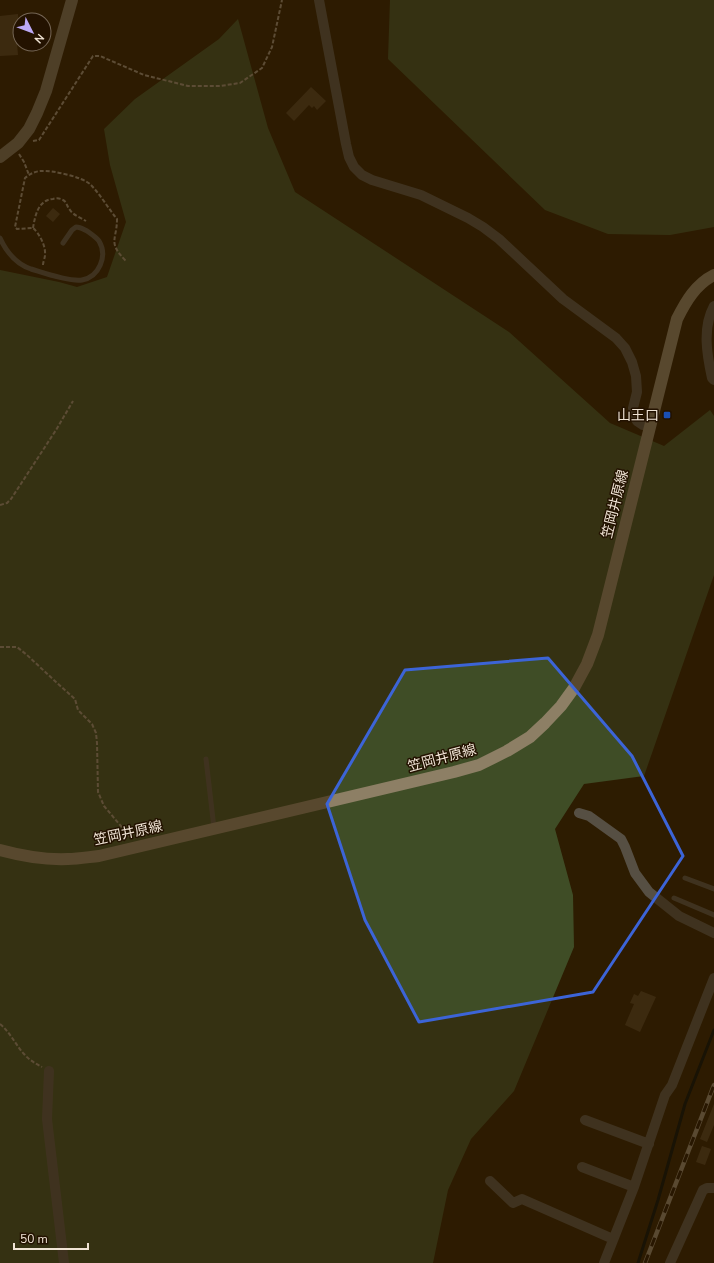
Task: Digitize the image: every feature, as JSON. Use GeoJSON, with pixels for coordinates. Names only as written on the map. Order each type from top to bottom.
{"type":"FeatureCollection","features":[{"type":"Feature","properties":{"kind":"main road","name":"笠岡井原線"},"geometry":{"type":"LineString","coordinates":[[0,850],[42,859],[68,859],[99,856],[479,765],[507,751],[530,737],[561,706],[574,688],[587,664],[598,635],[677,319],[696,287],[714,275]]}},
{"type":"Feature","properties":{"kind":"street"},"geometry":{"type":"LineString","coordinates":[[0,157],[18,143],[29,129],[37,113],[46,91],[72,0]]}},
{"type":"Feature","properties":{"kind":"street"},"geometry":{"type":"LineString","coordinates":[[319,0],[346,144],[349,157],[354,167],[362,175],[372,180],[421,195],[483,227],[500,239],[563,299],[616,338],[625,348],[632,362],[636,376],[637,392],[633,408],[634,415],[637,421],[650,427]]}},
{"type":"Feature","properties":{"kind":"street"},"geometry":{"type":"LineString","coordinates":[[714,306],[708,322],[707,342],[708,357],[712,378],[714,380]]}},
{"type":"Feature","properties":{"kind":"street"},"geometry":{"type":"LineString","coordinates":[[579,813],[589,816],[621,839],[635,874],[649,892],[679,916],[713,931]]}},
{"type":"Feature","properties":{"kind":"street"},"geometry":{"type":"LineString","coordinates":[[604,1263],[634,1187],[665,1095],[672,1085],[714,978]]}},
{"type":"Feature","properties":{"kind":"street"},"geometry":{"type":"LineString","coordinates":[[49,1071],[47,1119],[64,1263]]}},
{"type":"Feature","properties":{"kind":"street"},"geometry":{"type":"LineString","coordinates":[[585,1120],[648,1144]]}},
{"type":"Feature","properties":{"kind":"street"},"geometry":{"type":"LineString","coordinates":[[582,1167],[634,1187]]}},
{"type":"Feature","properties":{"kind":"street"},"geometry":{"type":"LineString","coordinates":[[490,1181],[512,1202],[522,1199],[613,1239]]}},
{"type":"Feature","properties":{"kind":"street"},"geometry":{"type":"LineString","coordinates":[[670,1263],[702,1190],[714,1188]]}},
{"type":"Feature","properties":{"kind":"lane"},"geometry":{"type":"LineString","coordinates":[[0,238],[4,246],[17,262],[26,268],[74,280],[83,280],[88,278],[98,270],[102,260],[102,250],[99,241],[92,234],[80,227],[76,227],[62,243]]}},
{"type":"Feature","properties":{"kind":"lane"},"geometry":{"type":"LineString","coordinates":[[206,759],[214,829]]}},
{"type":"Feature","properties":{"kind":"lane"},"geometry":{"type":"LineString","coordinates":[[685,878],[714,889]]}},
{"type":"Feature","properties":{"kind":"lane"},"geometry":{"type":"LineString","coordinates":[[674,898],[714,915]]}},
{"type":"Feature","properties":{"kind":"path"},"geometry":{"type":"LineString","coordinates":[[23,137],[31,142],[39,140],[94,56],[100,56],[144,75],[188,86],[220,86],[240,83],[262,68],[272,47],[282,0]]}},
{"type":"Feature","properties":{"kind":"path"},"geometry":{"type":"LineString","coordinates":[[18,153],[24,162],[29,175]]}},
{"type":"Feature","properties":{"kind":"path"},"geometry":{"type":"LineString","coordinates":[[33,228],[17,229],[15,227],[25,178],[34,172],[49,170],[81,179],[90,184],[117,219],[114,235],[115,248],[126,261]]}},
{"type":"Feature","properties":{"kind":"path"},"geometry":{"type":"LineString","coordinates":[[41,272],[45,251],[38,234],[33,228],[35,215],[38,209],[46,201],[54,199],[64,200],[70,211],[89,224]]}},
{"type":"Feature","properties":{"kind":"path"},"geometry":{"type":"LineString","coordinates":[[0,506],[11,499],[73,401]]}},
{"type":"Feature","properties":{"kind":"path"},"geometry":{"type":"LineString","coordinates":[[0,647],[17,647],[27,654],[75,699],[78,710],[92,724],[96,733],[98,742],[98,792],[104,806],[139,847]]}},
{"type":"Feature","properties":{"kind":"path"},"geometry":{"type":"LineString","coordinates":[[0,1024],[24,1055],[49,1071]]}},
{"type":"Feature","properties":{"kind":"highlighted area"},"geometry":{"type":"Polygon","coordinates":[[[548,658],[632,756],[683,856],[593,992],[419,1022],[365,920],[327,804],[405,670],[548,658]]]}},
{"type":"Feature","properties":{"kind":"green space"},"geometry":{"type":"Polygon","coordinates":[[[390,0],[714,0],[714,227],[670,235],[608,234],[545,210],[388,59],[390,0]]]}},
{"type":"Feature","properties":{"kind":"green space"},"geometry":{"type":"Polygon","coordinates":[[[238,19],[268,128],[295,192],[509,332],[610,423],[664,446],[710,410],[714,416],[714,575],[644,776],[584,784],[555,829],[573,895],[574,947],[514,1091],[471,1139],[448,1190],[433,1263],[0,1263],[0,270],[77,287],[107,277],[126,222],[110,165],[104,129],[135,99],[219,39],[238,19]]]}},
{"type":"Feature","properties":{"kind":"building"},"geometry":{"type":"Polygon","coordinates":[[[12,15],[12,52],[18,52],[18,55],[0,56],[0,16],[12,15]]]}},
{"type":"Feature","properties":{"kind":"building"},"geometry":{"type":"Polygon","coordinates":[[[311,87],[326,101],[317,110],[314,106],[312,108],[309,105],[294,121],[286,113],[311,87]]]}},
{"type":"Feature","properties":{"kind":"building"},"geometry":{"type":"Polygon","coordinates":[[[53,208],[60,214],[53,222],[46,216],[53,208]]]}},
{"type":"Feature","properties":{"kind":"building"},"geometry":{"type":"Polygon","coordinates":[[[641,991],[656,997],[640,1032],[625,1025],[634,1004],[630,1003],[634,994],[638,996],[641,991]]]}},
{"type":"Feature","properties":{"kind":"building"},"geometry":{"type":"Polygon","coordinates":[[[714,1104],[714,1125],[707,1142],[700,1139],[714,1104]]]}},
{"type":"Feature","properties":{"kind":"building"},"geometry":{"type":"Polygon","coordinates":[[[702,1146],[711,1149],[705,1165],[696,1162],[702,1146]]]}},
{"type":"Feature","properties":{"kind":"waterway"},"geometry":{"type":"LineString","coordinates":[[638,1263],[658,1200],[685,1104],[714,1030]]}},
{"type":"Feature","properties":{"kind":"railway"},"geometry":{"type":"LineString","coordinates":[[645,1263],[714,1085]]}},
{"type":"Feature","properties":{"kind":"place","name":"山王口"},"geometry":{"type":"Point","coordinates":[667,415]}}]}
